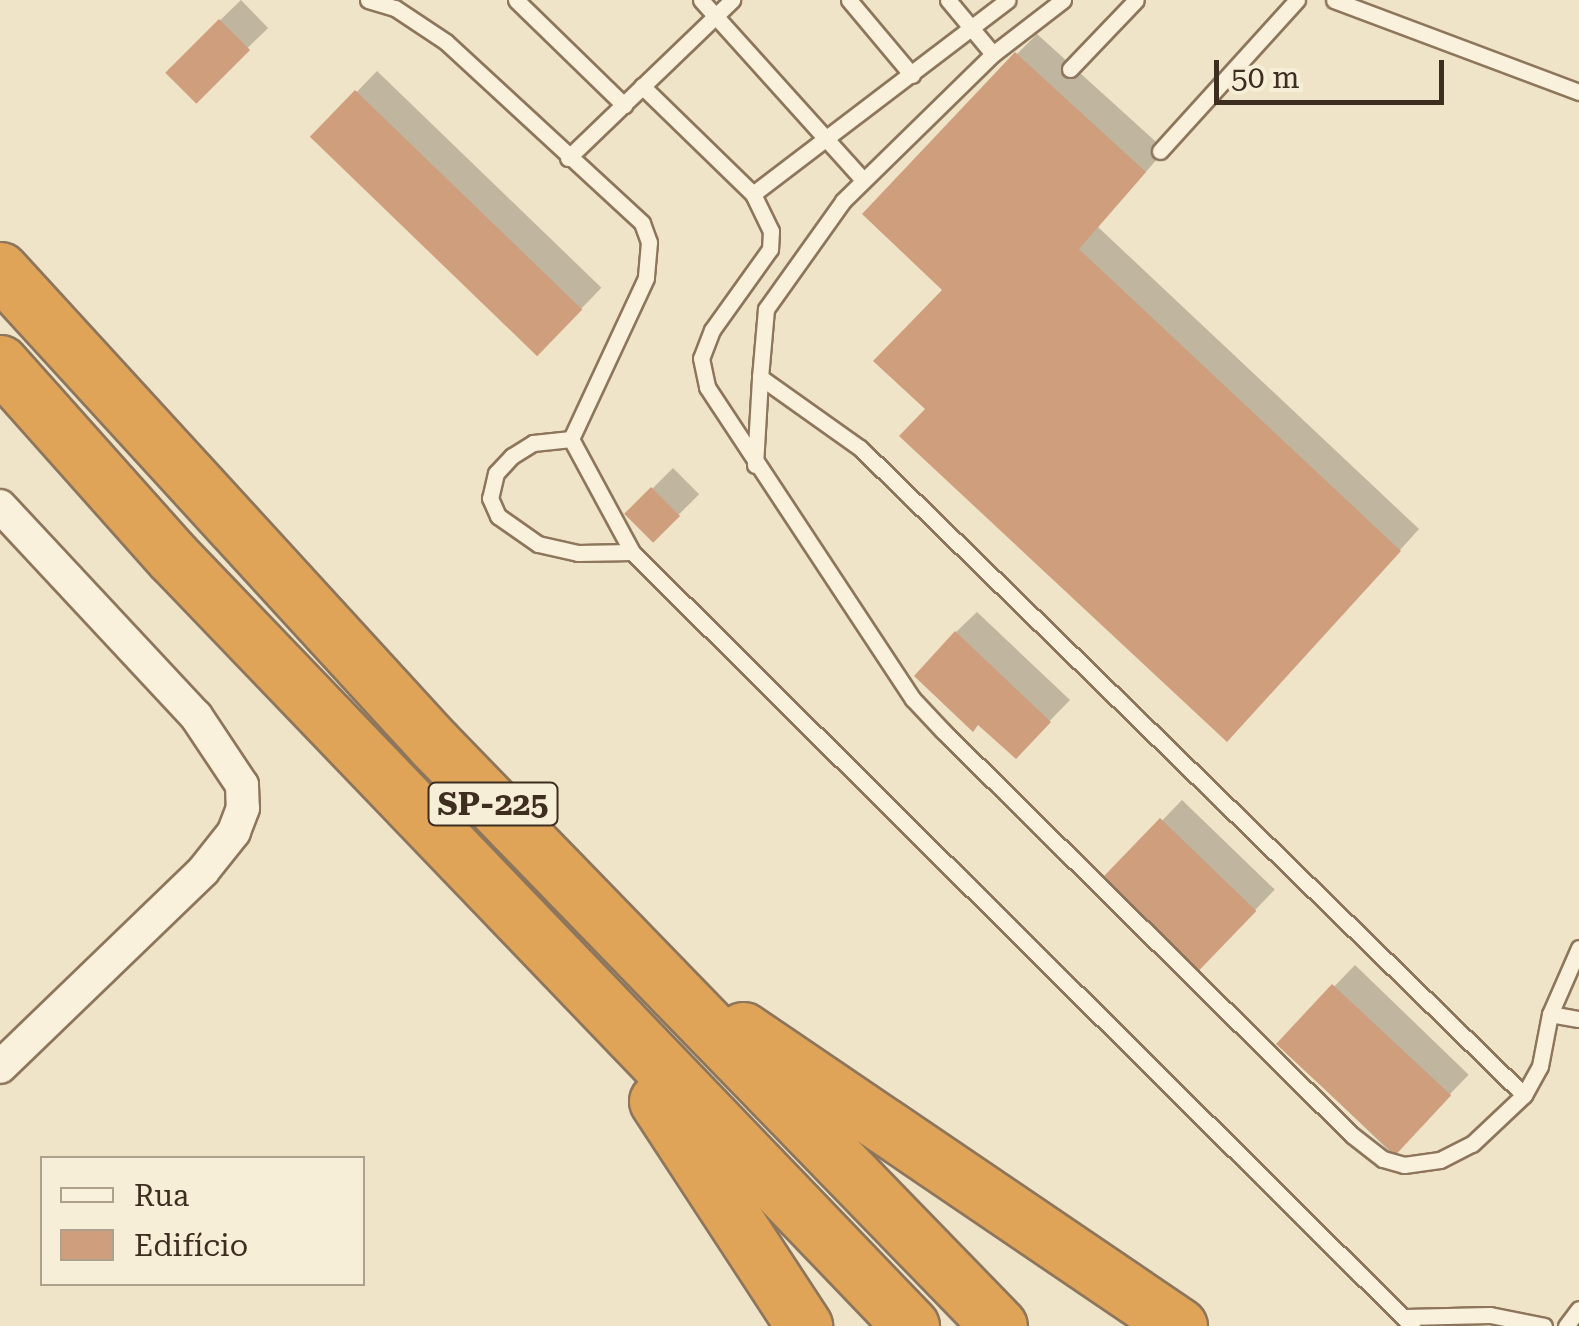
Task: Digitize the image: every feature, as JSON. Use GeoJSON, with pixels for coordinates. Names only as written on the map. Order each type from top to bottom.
{"type":"FeatureCollection","features":[{"type":"Feature","properties":{"kind":"highway","name":"SP-225"},"geometry":{"type":"LineString","coordinates":[[0,270],[646,964],[999,1326]]}},
{"type":"Feature","properties":{"kind":"highway","name":"SP-225"},"geometry":{"type":"LineString","coordinates":[[0,363],[172,556],[911,1326]]}},
{"type":"Feature","properties":{"kind":"highway"},"geometry":{"type":"LineString","coordinates":[[646,964],[1179,1326]]}},
{"type":"Feature","properties":{"kind":"highway"},"geometry":{"type":"LineString","coordinates":[[578,982],[804,1326]]}},
{"type":"Feature","properties":{"kind":"street"},"geometry":{"type":"LineString","coordinates":[[0,506],[226,754],[242,785],[234,832],[203,871],[0,1067]]}},
{"type":"Feature","properties":{"kind":"lane"},"geometry":{"type":"LineString","coordinates":[[368,0],[400,4],[642,223],[650,256],[646,278],[571,438]]}},
{"type":"Feature","properties":{"kind":"lane"},"geometry":{"type":"LineString","coordinates":[[516,0],[624,105]]}},
{"type":"Feature","properties":{"kind":"lane"},"geometry":{"type":"LineString","coordinates":[[701,0],[830,138],[863,180]]}},
{"type":"Feature","properties":{"kind":"lane"},"geometry":{"type":"LineString","coordinates":[[568,158],[732,0]]}},
{"type":"Feature","properties":{"kind":"lane"},"geometry":{"type":"LineString","coordinates":[[849,0],[912,75]]}},
{"type":"Feature","properties":{"kind":"lane"},"geometry":{"type":"LineString","coordinates":[[948,0],[993,54]]}},
{"type":"Feature","properties":{"kind":"lane"},"geometry":{"type":"LineString","coordinates":[[753,194],[1008,0]]}},
{"type":"Feature","properties":{"kind":"lane"},"geometry":{"type":"LineString","coordinates":[[755,464],[766,309],[863,180],[993,54],[1062,0]]}},
{"type":"Feature","properties":{"kind":"lane"},"geometry":{"type":"LineString","coordinates":[[1070,69],[1136,0]]}},
{"type":"Feature","properties":{"kind":"lane"},"geometry":{"type":"LineString","coordinates":[[1160,151],[1297,0]]}},
{"type":"Feature","properties":{"kind":"lane"},"geometry":{"type":"LineString","coordinates":[[1334,0],[1579,92]]}},
{"type":"Feature","properties":{"kind":"lane"},"geometry":{"type":"LineString","coordinates":[[642,86],[753,194],[766,214],[770,249],[712,330],[701,358],[722,417],[913,698],[1352,1135],[1404,1165],[1440,1160],[1472,1144],[1524,1095],[1540,1066],[1550,1014],[1579,948]]}},
{"type":"Feature","properties":{"kind":"lane"},"geometry":{"type":"LineString","coordinates":[[760,377],[860,448],[1524,1095]]}},
{"type":"Feature","properties":{"kind":"lane"},"geometry":{"type":"LineString","coordinates":[[571,438],[534,443],[512,456],[496,473],[490,498],[498,516],[538,544],[578,553],[632,552]]}},
{"type":"Feature","properties":{"kind":"lane"},"geometry":{"type":"LineString","coordinates":[[571,438],[632,552],[1409,1321],[1490,1315],[1544,1326]]}},
{"type":"Feature","properties":{"kind":"lane"},"geometry":{"type":"LineString","coordinates":[[1550,1014],[1579,1020]]}},
{"type":"Feature","properties":{"kind":"lane"},"geometry":{"type":"LineString","coordinates":[[1566,1326],[1579,1309]]}},
{"type":"Feature","properties":{"kind":"building"},"geometry":{"type":"Polygon","coordinates":[[[219,19],[250,50],[196,104],[165,73],[219,19]]]}},
{"type":"Feature","properties":{"kind":"building"},"geometry":{"type":"Polygon","coordinates":[[[1015,52],[1146,172],[1079,249],[1401,551],[1227,742],[899,436],[925,409],[873,361],[942,290],[862,214],[1015,52]]]}},
{"type":"Feature","properties":{"kind":"building"},"geometry":{"type":"Polygon","coordinates":[[[355,90],[582,310],[537,356],[310,137],[355,90]]]}},
{"type":"Feature","properties":{"kind":"building"},"geometry":{"type":"Polygon","coordinates":[[[651,487],[680,516],[653,543],[624,514],[651,487]]]}},
{"type":"Feature","properties":{"kind":"building"},"geometry":{"type":"Polygon","coordinates":[[[955,631],[1051,722],[1016,759],[978,725],[973,732],[914,676],[955,631]]]}},
{"type":"Feature","properties":{"kind":"building"},"geometry":{"type":"Polygon","coordinates":[[[1160,818],[1256,911],[1198,972],[1102,878],[1160,818]]]}},
{"type":"Feature","properties":{"kind":"building"},"geometry":{"type":"Polygon","coordinates":[[[1332,984],[1451,1095],[1395,1155],[1276,1044],[1332,984]]]}}]}
